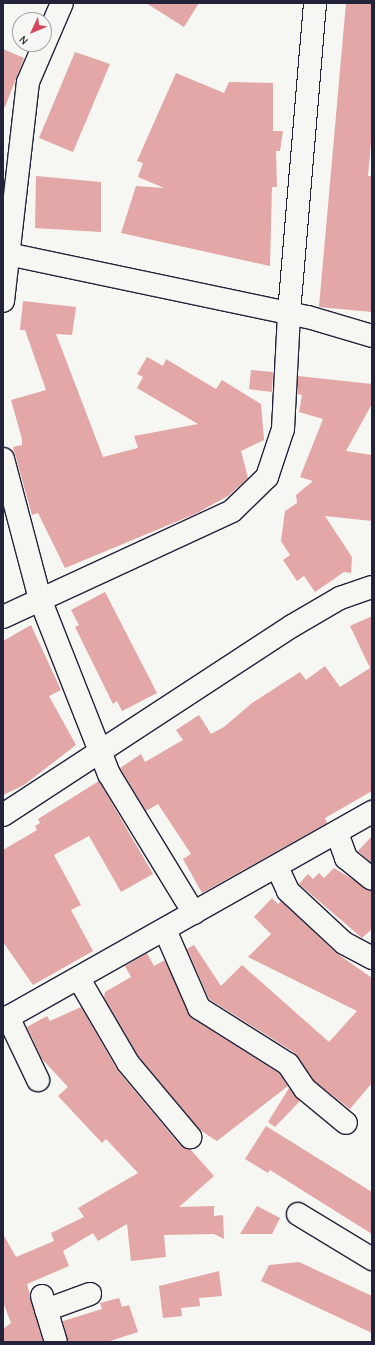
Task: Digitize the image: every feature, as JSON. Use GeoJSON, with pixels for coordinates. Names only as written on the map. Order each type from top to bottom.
{"type":"FeatureCollection","features":[{"type":"Feature","properties":{"kind":"street"},"geometry":{"type":"LineString","coordinates":[[3,301],[7,254],[28,82],[62,3]]}},
{"type":"Feature","properties":{"kind":"street"},"geometry":{"type":"LineString","coordinates":[[3,617],[232,511],[267,477],[283,429],[289,313],[315,3]]}},
{"type":"Feature","properties":{"kind":"street"},"geometry":{"type":"LineString","coordinates":[[7,254],[289,313],[372,336]]}},
{"type":"Feature","properties":{"kind":"street"},"geometry":{"type":"LineString","coordinates":[[3,460],[40,599],[102,751],[109,774],[194,914]]}},
{"type":"Feature","properties":{"kind":"street"},"geometry":{"type":"LineString","coordinates":[[3,815],[308,616],[345,595],[372,587]]}},
{"type":"Feature","properties":{"kind":"street"},"geometry":{"type":"LineString","coordinates":[[38,1080],[6,1018],[79,979],[336,834],[372,812]]}},
{"type":"Feature","properties":{"kind":"street"},"geometry":{"type":"LineString","coordinates":[[336,834],[346,858],[372,879]]}},
{"type":"Feature","properties":{"kind":"street"},"geometry":{"type":"LineString","coordinates":[[277,867],[288,891],[344,943],[372,958]]}},
{"type":"Feature","properties":{"kind":"street"},"geometry":{"type":"LineString","coordinates":[[165,930],[198,1008],[288,1064],[305,1089],[346,1123]]}},
{"type":"Feature","properties":{"kind":"street"},"geometry":{"type":"LineString","coordinates":[[79,979],[128,1063],[190,1137]]}},
{"type":"Feature","properties":{"kind":"street"},"geometry":{"type":"LineString","coordinates":[[298,1214],[372,1259]]}},
{"type":"Feature","properties":{"kind":"street"},"geometry":{"type":"LineString","coordinates":[[56,1342],[44,1303],[90,1294]]}},
{"type":"Feature","properties":{"kind":"building"},"geometry":{"type":"Polygon","coordinates":[[[146,3],[199,3],[184,27],[146,3]]]}},
{"type":"Feature","properties":{"kind":"building"},"geometry":{"type":"Polygon","coordinates":[[[346,3],[372,3],[372,130],[368,176],[372,176],[372,312],[319,307],[346,3]]]}},
{"type":"Feature","properties":{"kind":"building"},"geometry":{"type":"Polygon","coordinates":[[[3,49],[24,58],[5,107],[3,107],[3,49]]]}},
{"type":"Feature","properties":{"kind":"building"},"geometry":{"type":"Polygon","coordinates":[[[75,52],[110,64],[73,152],[39,138],[75,52]]]}},
{"type":"Feature","properties":{"kind":"building"},"geometry":{"type":"Polygon","coordinates":[[[176,73],[224,93],[229,82],[273,83],[273,131],[283,131],[280,151],[276,151],[277,187],[272,187],[270,266],[121,233],[136,186],[164,188],[138,177],[143,163],[137,161],[176,73]]]}},
{"type":"Feature","properties":{"kind":"building"},"geometry":{"type":"Polygon","coordinates":[[[36,176],[101,182],[101,232],[35,228],[36,176]]]}},
{"type":"Feature","properties":{"kind":"building"},"geometry":{"type":"Polygon","coordinates":[[[23,301],[76,307],[72,335],[56,334],[103,457],[138,448],[134,436],[198,424],[137,388],[143,377],[137,374],[147,357],[163,366],[166,359],[216,389],[222,380],[261,404],[264,440],[241,451],[248,478],[228,496],[195,514],[65,568],[38,513],[32,515],[13,447],[22,445],[22,439],[11,400],[46,390],[25,330],[20,330],[23,301]]]}},
{"type":"Feature","properties":{"kind":"building"},"geometry":{"type":"Polygon","coordinates":[[[251,370],[273,372],[272,392],[249,389],[251,370]]]}},
{"type":"Feature","properties":{"kind":"building"},"geometry":{"type":"Polygon","coordinates":[[[298,376],[372,384],[372,404],[346,451],[372,455],[372,521],[325,516],[352,557],[351,573],[344,572],[315,592],[304,576],[297,581],[283,560],[290,555],[281,541],[285,511],[297,503],[296,495],[313,481],[300,477],[323,419],[299,412],[302,395],[297,394],[298,376]]]}},
{"type":"Feature","properties":{"kind":"building"},"geometry":{"type":"Polygon","coordinates":[[[105,592],[157,693],[122,711],[117,701],[113,704],[75,627],[79,625],[71,610],[105,592]]]}},
{"type":"Feature","properties":{"kind":"building"},"geometry":{"type":"Polygon","coordinates":[[[372,616],[372,791],[325,818],[327,823],[202,893],[183,859],[191,854],[158,804],[146,811],[120,768],[141,754],[145,762],[183,740],[176,730],[199,715],[211,734],[224,727],[252,703],[300,672],[306,680],[325,666],[340,687],[370,668],[350,626],[372,616]]]}},
{"type":"Feature","properties":{"kind":"building"},"geometry":{"type":"Polygon","coordinates":[[[31,625],[61,690],[49,696],[76,745],[24,785],[3,795],[3,641],[31,625]]]}},
{"type":"Feature","properties":{"kind":"building"},"geometry":{"type":"Polygon","coordinates":[[[99,781],[153,874],[121,892],[89,836],[54,855],[81,905],[71,910],[93,951],[33,985],[3,942],[3,850],[37,830],[35,826],[40,823],[38,819],[99,781]]]}},
{"type":"Feature","properties":{"kind":"building"},"geometry":{"type":"Polygon","coordinates":[[[372,836],[372,863],[358,851],[372,836]]]}},
{"type":"Feature","properties":{"kind":"building"},"geometry":{"type":"Polygon","coordinates":[[[334,868],[372,891],[372,929],[362,938],[299,884],[308,874],[313,879],[319,873],[324,878],[334,868]]]}},
{"type":"Feature","properties":{"kind":"building"},"geometry":{"type":"Polygon","coordinates":[[[272,898],[278,904],[281,901],[335,952],[372,978],[372,1083],[350,1109],[314,1081],[295,1053],[209,999],[187,949],[194,945],[221,986],[242,965],[329,1042],[357,1011],[248,957],[271,934],[254,917],[272,898]]]}},
{"type":"Feature","properties":{"kind":"building"},"geometry":{"type":"Polygon","coordinates":[[[147,953],[154,966],[165,960],[192,1018],[279,1073],[288,1086],[217,1141],[200,1130],[138,1056],[104,997],[105,992],[131,977],[125,966],[147,953]]]}},
{"type":"Feature","properties":{"kind":"building"},"geometry":{"type":"Polygon","coordinates":[[[81,1007],[118,1071],[180,1145],[190,1149],[214,1176],[179,1207],[214,1206],[214,1216],[223,1215],[224,1239],[214,1234],[164,1235],[166,1257],[131,1261],[127,1224],[98,1241],[93,1233],[63,1251],[69,1266],[27,1284],[43,1342],[3,1342],[3,1329],[11,1323],[3,1302],[3,1234],[16,1257],[54,1241],[51,1233],[84,1217],[78,1208],[138,1173],[106,1139],[102,1143],[58,1096],[68,1087],[42,1059],[27,1027],[47,1016],[50,1021],[81,1007]]]}},
{"type":"Feature","properties":{"kind":"building"},"geometry":{"type":"Polygon","coordinates":[[[289,1088],[300,1101],[275,1127],[268,1122],[289,1088]]]}},
{"type":"Feature","properties":{"kind":"building"},"geometry":{"type":"Polygon","coordinates":[[[266,1126],[372,1192],[372,1234],[270,1170],[268,1173],[245,1159],[266,1126]]]}},
{"type":"Feature","properties":{"kind":"building"},"geometry":{"type":"Polygon","coordinates":[[[257,1206],[280,1218],[272,1234],[240,1234],[257,1206]]]}},
{"type":"Feature","properties":{"kind":"building"},"geometry":{"type":"Polygon","coordinates":[[[299,1262],[372,1296],[372,1333],[261,1281],[269,1265],[299,1262]]]}},
{"type":"Feature","properties":{"kind":"building"},"geometry":{"type":"Polygon","coordinates":[[[219,1271],[222,1296],[199,1298],[200,1306],[181,1308],[182,1316],[163,1318],[159,1286],[219,1271]]]}},
{"type":"Feature","properties":{"kind":"building"},"geometry":{"type":"Polygon","coordinates":[[[119,1298],[122,1307],[129,1305],[138,1332],[107,1342],[68,1342],[63,1321],[102,1309],[100,1303],[119,1298]]]}}]}
